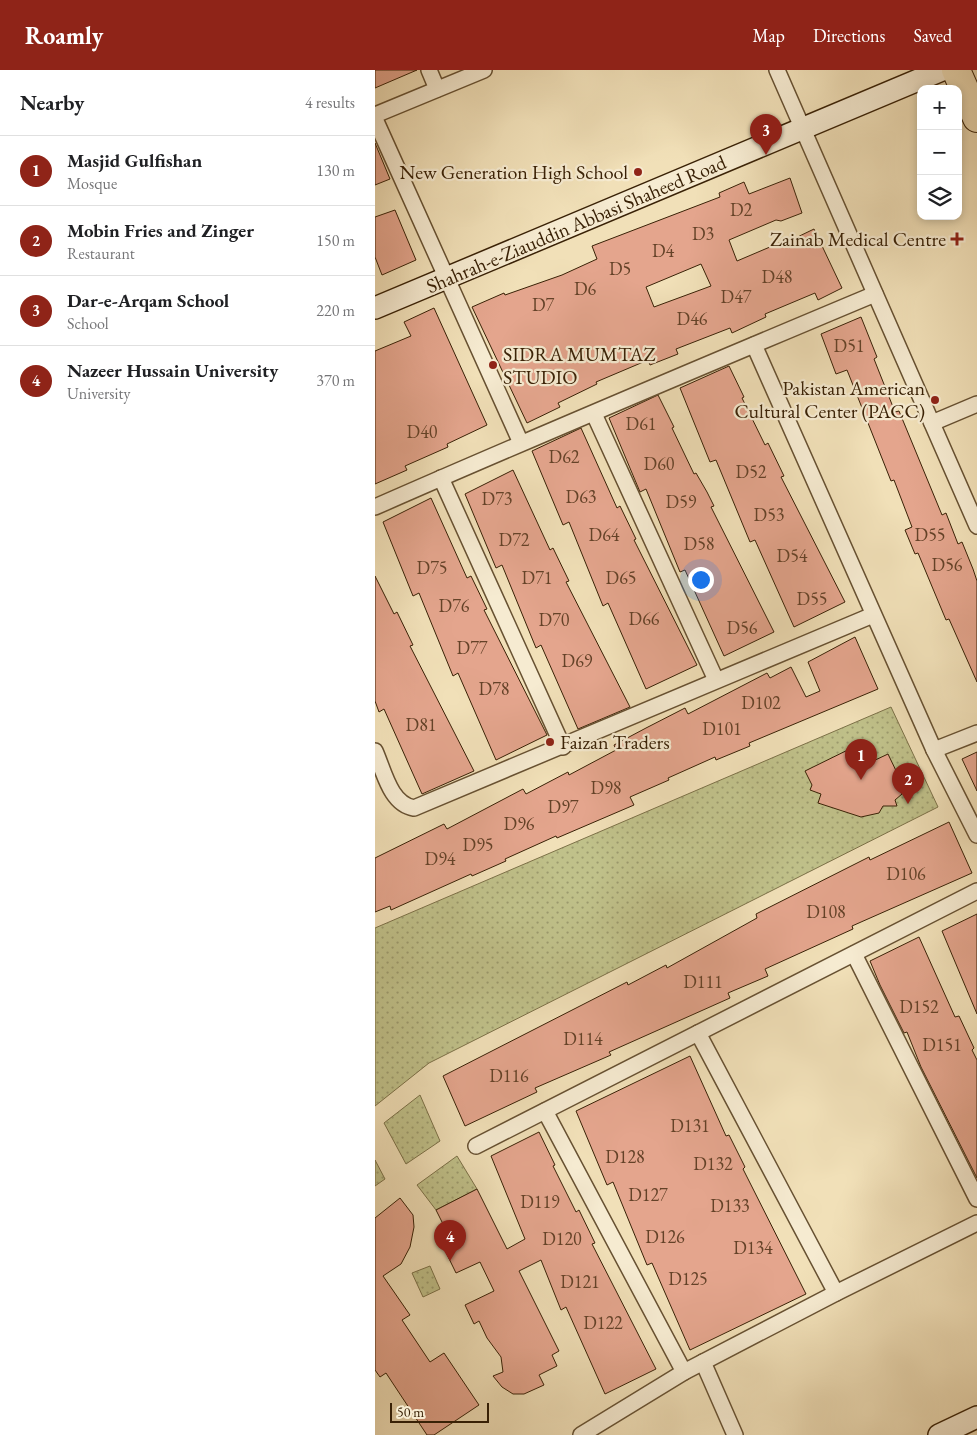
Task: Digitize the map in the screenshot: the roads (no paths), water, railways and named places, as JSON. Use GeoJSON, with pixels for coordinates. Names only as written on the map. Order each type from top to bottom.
{"type":"FeatureCollection","features":[{"type":"Feature","properties":{"kind":"highway"},"geometry":{"type":"LineString","coordinates":[[956,70],[977,118]]}},
{"type":"Feature","properties":{"kind":"street"},"geometry":{"type":"LineString","coordinates":[[429,70],[437,89]]}},
{"type":"Feature","properties":{"kind":"street"},"geometry":{"type":"LineString","coordinates":[[484,70],[375,117],[445,279],[521,443]]}},
{"type":"Feature","properties":{"kind":"street"},"geometry":{"type":"LineString","coordinates":[[777,70],[977,526]]}},
{"type":"Feature","properties":{"kind":"street","name":"Shahrah-e-Ziauddin Abbasi Shaheed Road"},"geometry":{"type":"LineString","coordinates":[[375,308],[942,70]]}},
{"type":"Feature","properties":{"kind":"street"},"geometry":{"type":"LineString","coordinates":[[375,507],[521,443],[594,414],[875,294]]}},
{"type":"Feature","properties":{"kind":"street"},"geometry":{"type":"LineString","coordinates":[[754,345],[934,750],[977,835]]}},
{"type":"Feature","properties":{"kind":"street"},"geometry":{"type":"LineString","coordinates":[[932,423],[977,404]]}},
{"type":"Feature","properties":{"kind":"street"},"geometry":{"type":"LineString","coordinates":[[594,414],[716,680]]}},
{"type":"Feature","properties":{"kind":"street"},"geometry":{"type":"LineString","coordinates":[[441,478],[563,747]]}},
{"type":"Feature","properties":{"kind":"street"},"geometry":{"type":"LineString","coordinates":[[375,751],[397,801],[404,806],[414,808],[563,747],[716,680],[873,615]]}},
{"type":"Feature","properties":{"kind":"street"},"geometry":{"type":"LineString","coordinates":[[934,750],[977,733]]}},
{"type":"Feature","properties":{"kind":"street"},"geometry":{"type":"LineString","coordinates":[[476,1146],[977,891]]}},
{"type":"Feature","properties":{"kind":"street"},"geometry":{"type":"LineString","coordinates":[[854,954],[977,1199]]}},
{"type":"Feature","properties":{"kind":"street"},"geometry":{"type":"LineString","coordinates":[[698,1033],[836,1293]]}},
{"type":"Feature","properties":{"kind":"street"},"geometry":{"type":"LineString","coordinates":[[545,1111],[684,1372]]}},
{"type":"Feature","properties":{"kind":"street"},"geometry":{"type":"LineString","coordinates":[[581,1435],[684,1372],[836,1293],[977,1223]]}},
{"type":"Feature","properties":{"kind":"street"},"geometry":{"type":"LineString","coordinates":[[703,1362],[735,1435]]}},
{"type":"Feature","properties":{"kind":"street"},"geometry":{"type":"LineString","coordinates":[[939,1435],[977,1417]]}},
{"type":"Feature","properties":{"kind":"place","name":"Dar-e-Arqam School"},"geometry":{"type":"Point","coordinates":[766,155]}},
{"type":"Feature","properties":{"kind":"place","name":"New Generation High School"},"geometry":{"type":"Point","coordinates":[638,172]}},
{"type":"Feature","properties":{"kind":"place","name":"Zainab Medical Centre"},"geometry":{"type":"Point","coordinates":[957,239]}},
{"type":"Feature","properties":{"kind":"place","name":"SIDRA MUMTAZ STUDIO"},"geometry":{"type":"Point","coordinates":[493,365]}},
{"type":"Feature","properties":{"kind":"place","name":"Pakistan American Cultural Center (PACC)"},"geometry":{"type":"Point","coordinates":[935,400]}},
{"type":"Feature","properties":{"kind":"place","name":"Faizan Traders"},"geometry":{"type":"Point","coordinates":[550,742]}},
{"type":"Feature","properties":{"kind":"place","name":"Masjid Gulfishan"},"geometry":{"type":"Point","coordinates":[861,780]}},
{"type":"Feature","properties":{"kind":"place","name":"Mobin Fries and Zinger"},"geometry":{"type":"Point","coordinates":[908,804]}},
{"type":"Feature","properties":{"kind":"place","name":"Nazeer Hussain University"},"geometry":{"type":"Point","coordinates":[450,1261]}}]}
